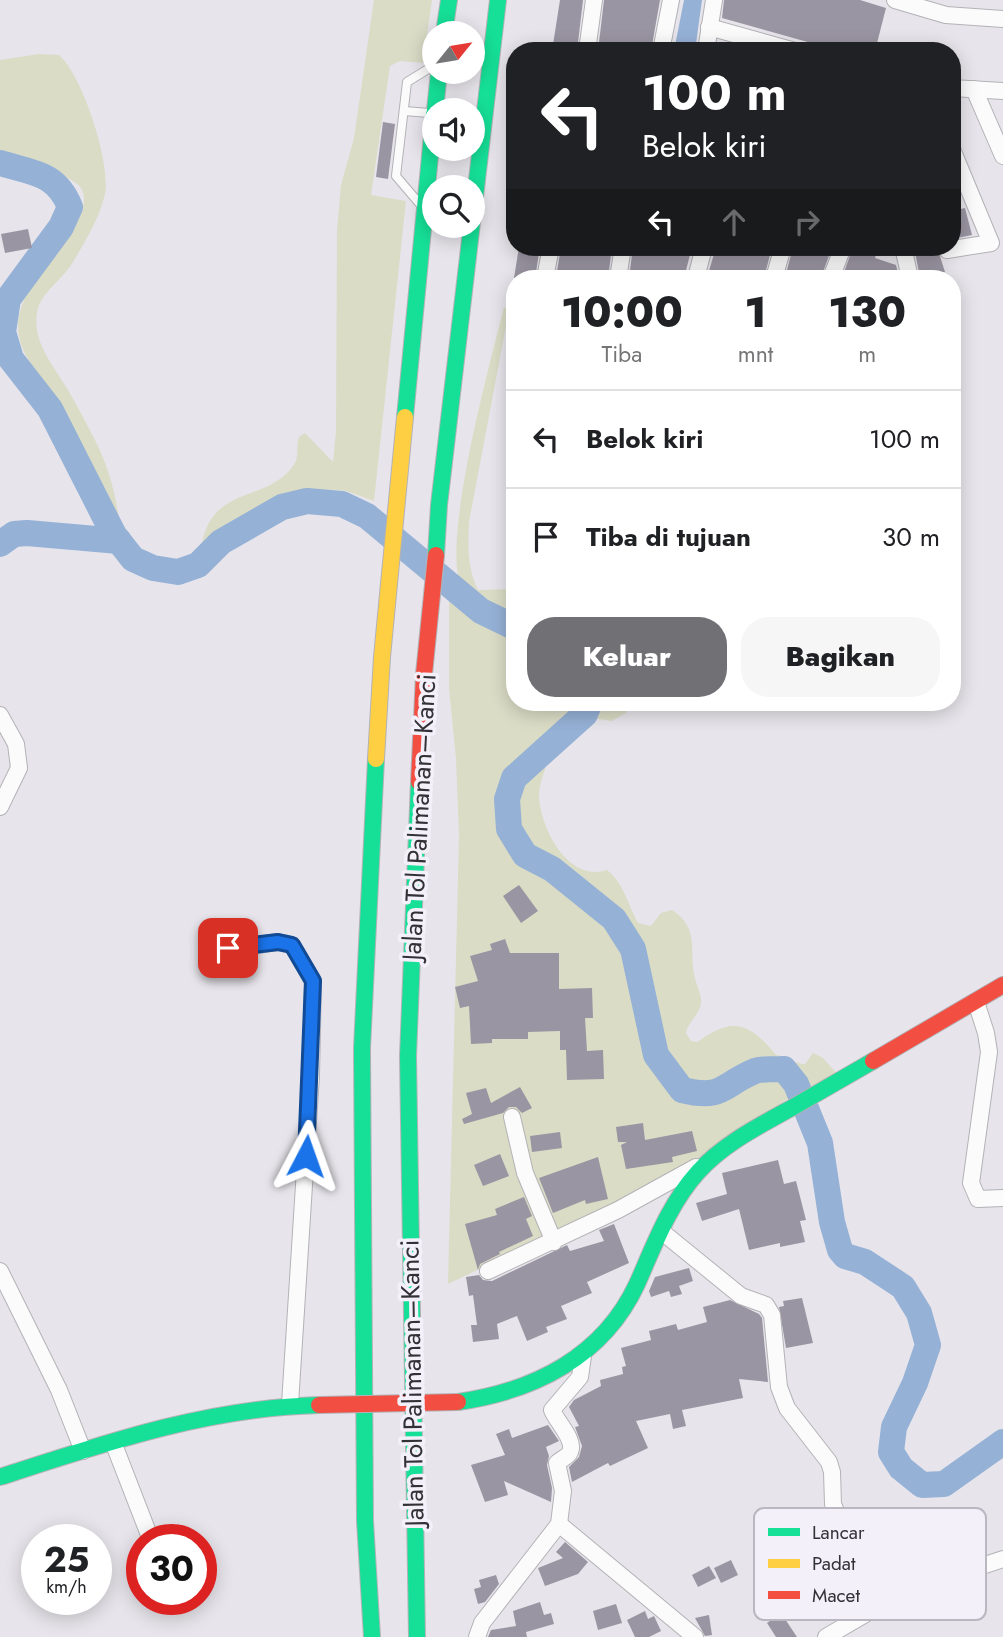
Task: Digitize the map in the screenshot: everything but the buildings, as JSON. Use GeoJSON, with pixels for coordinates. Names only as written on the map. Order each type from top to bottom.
{"type":"FeatureCollection","features":[{"type":"Feature","properties":{"kind":"main road"},"geometry":{"type":"LineString","coordinates":[[446,21],[449,0]]}},
{"type":"Feature","properties":{"kind":"main road","name":"Jalan Tol Palimanan–Kanci"},"geometry":{"type":"LineString","coordinates":[[417,1637],[408,1056],[424,674],[439,505],[498,0]]}},
{"type":"Feature","properties":{"kind":"main road","name":"Jalan Tol Palimanan–Kanci"},"geometry":{"type":"LineString","coordinates":[[372,1637],[365,1521],[362,1048],[372,815],[422,229]]}},
{"type":"Feature","properties":{"kind":"main road"},"geometry":{"type":"LineString","coordinates":[[0,1478],[209,1413],[290,1404],[458,1402],[509,1393],[538,1381],[583,1356],[603,1336],[627,1303],[677,1198],[710,1159],[755,1129],[1003,985]]}},
{"type":"Feature","properties":{"kind":"street"},"geometry":{"type":"LineString","coordinates":[[588,42],[594,0]]}},
{"type":"Feature","properties":{"kind":"street"},"geometry":{"type":"LineString","coordinates":[[663,42],[671,0]]}},
{"type":"Feature","properties":{"kind":"street"},"geometry":{"type":"LineString","coordinates":[[707,42],[714,0]]}},
{"type":"Feature","properties":{"kind":"street"},"geometry":{"type":"LineString","coordinates":[[895,0],[946,15],[1003,19]]}},
{"type":"Feature","properties":{"kind":"street"},"geometry":{"type":"LineString","coordinates":[[709,27],[763,42]]}},
{"type":"Feature","properties":{"kind":"street"},"geometry":{"type":"LineString","coordinates":[[961,88],[1003,91]]}},
{"type":"Feature","properties":{"kind":"street"},"geometry":{"type":"LineString","coordinates":[[974,89],[995,118],[1003,156]]}},
{"type":"Feature","properties":{"kind":"street"},"geometry":{"type":"LineString","coordinates":[[961,168],[997,244],[961,248]]}},
{"type":"Feature","properties":{"kind":"street"},"geometry":{"type":"LineString","coordinates":[[0,715],[16,744],[19,768],[0,807]]}},
{"type":"Feature","properties":{"kind":"street"},"geometry":{"type":"LineString","coordinates":[[228,948],[278,942],[292,945],[313,981],[311,1076],[290,1404]]}},
{"type":"Feature","properties":{"kind":"street"},"geometry":{"type":"LineString","coordinates":[[975,1002],[986,1032],[989,1052],[971,1183],[978,1199],[1003,1198]]}},
{"type":"Feature","properties":{"kind":"street"},"geometry":{"type":"LineString","coordinates":[[512,1117],[525,1173],[554,1242]]}},
{"type":"Feature","properties":{"kind":"street"},"geometry":{"type":"LineString","coordinates":[[488,1271],[554,1242],[710,1159]]}},
{"type":"Feature","properties":{"kind":"street"},"geometry":{"type":"LineString","coordinates":[[661,1231],[741,1296],[766,1305],[772,1315],[779,1387],[787,1408],[829,1462],[835,1508]]}},
{"type":"Feature","properties":{"kind":"street"},"geometry":{"type":"LineString","coordinates":[[0,1271],[59,1390],[83,1451]]}},
{"type":"Feature","properties":{"kind":"street"},"geometry":{"type":"LineString","coordinates":[[477,1637],[482,1623],[559,1524],[563,1491],[557,1463],[569,1456],[572,1449],[552,1410],[580,1377],[583,1356]]}},
{"type":"Feature","properties":{"kind":"street"},"geometry":{"type":"LineString","coordinates":[[113,1442],[145,1524]]}},
{"type":"Feature","properties":{"kind":"street"},"geometry":{"type":"LineString","coordinates":[[559,1524],[695,1637]]}},
{"type":"Feature","properties":{"kind":"street"},"geometry":{"type":"LineString","coordinates":[[986,1565],[1003,1559]]}},
{"type":"Feature","properties":{"kind":"street"},"geometry":{"type":"LineString","coordinates":[[826,1637],[855,1620]]}},
{"type":"Feature","properties":{"kind":"lane"},"geometry":{"type":"LineString","coordinates":[[422,72],[409,79],[396,176],[401,185],[422,205]]}},
{"type":"Feature","properties":{"kind":"lane"},"geometry":{"type":"LineString","coordinates":[[404,111],[422,112]]}},
{"type":"Feature","properties":{"kind":"green space"},"geometry":{"type":"Polygon","coordinates":[[[374,0],[432,0],[429,21],[422,21],[422,63],[400,61],[390,66],[371,195],[406,201],[374,501],[338,490],[300,493],[264,506],[201,550],[206,528],[215,514],[227,504],[284,476],[295,463],[299,437],[305,433],[333,462],[336,431],[337,229],[341,185],[354,138],[374,0]]]}},
{"type":"Feature","properties":{"kind":"green space"},"geometry":{"type":"Polygon","coordinates":[[[39,54],[59,55],[77,81],[93,121],[106,180],[103,203],[96,220],[69,268],[42,299],[36,324],[46,354],[72,396],[100,451],[119,518],[53,397],[26,355],[19,337],[19,317],[28,291],[68,237],[83,206],[83,193],[76,183],[68,178],[49,170],[0,158],[0,60],[39,54]]]}},
{"type":"Feature","properties":{"kind":"green space"},"geometry":{"type":"Polygon","coordinates":[[[504,307],[506,326],[469,522],[469,548],[470,565],[478,590],[506,589],[506,615],[469,595],[464,590],[457,570],[461,498],[479,408],[504,307]]]}},
{"type":"Feature","properties":{"kind":"green space"},"geometry":{"type":"Polygon","coordinates":[[[449,599],[506,630],[506,711],[578,711],[508,774],[500,798],[503,831],[520,860],[548,875],[609,923],[626,951],[650,1058],[678,1096],[707,1103],[759,1077],[781,1076],[790,1087],[792,1096],[674,1176],[448,1284],[459,835],[456,759],[449,688],[449,599]]]}},
{"type":"Feature","properties":{"kind":"green space"},"geometry":{"type":"Polygon","coordinates":[[[594,711],[627,711],[612,721],[591,718],[594,711]]]}},
{"type":"Feature","properties":{"kind":"green space"},"geometry":{"type":"Polygon","coordinates":[[[549,757],[539,795],[545,822],[559,850],[580,868],[593,872],[607,870],[613,875],[638,923],[651,926],[661,913],[672,910],[687,925],[701,1001],[686,1033],[691,1041],[698,1042],[731,1026],[740,1027],[758,1036],[776,1055],[805,1064],[813,1053],[823,1058],[840,1077],[808,1087],[787,1063],[755,1064],[705,1089],[686,1084],[662,1052],[639,946],[619,914],[556,864],[530,850],[516,827],[513,800],[520,781],[549,757]]]}},
{"type":"Feature","properties":{"kind":"water"},"geometry":{"type":"Polygon","coordinates":[[[684,0],[702,0],[696,42],[676,42],[684,0]]]}},
{"type":"Feature","properties":{"kind":"waterway"},"geometry":{"type":"LineString","coordinates":[[0,163],[33,172],[50,180],[64,195],[70,207],[61,227],[8,299],[3,332],[11,359],[50,409],[114,535],[133,559],[153,568],[178,572],[198,565],[221,542],[282,507],[307,501],[342,504],[367,516],[481,611],[506,623]]}},
{"type":"Feature","properties":{"kind":"waterway"},"geometry":{"type":"LineString","coordinates":[[0,544],[14,534],[27,533],[119,541]]}},
{"type":"Feature","properties":{"kind":"waterway"},"geometry":{"type":"LineString","coordinates":[[586,711],[514,778],[507,799],[509,829],[525,855],[552,869],[614,919],[633,949],[656,1055],[682,1090],[696,1093],[715,1092],[744,1076],[765,1069],[784,1069],[796,1084],[820,1143],[832,1222],[840,1250],[845,1256],[865,1262],[903,1287],[919,1313],[928,1345],[915,1383],[894,1427],[891,1452],[901,1468],[922,1485],[944,1484],[1003,1442]]}},
{"type":"Feature","properties":{"kind":"traffic: fast"},"geometry":{"type":"LineString","coordinates":[[446,21],[449,0]]}},
{"type":"Feature","properties":{"kind":"traffic: fast"},"geometry":{"type":"LineString","coordinates":[[436,555],[439,505],[498,0]]}},
{"type":"Feature","properties":{"kind":"traffic: fast"},"geometry":{"type":"LineString","coordinates":[[436,98],[438,84]]}},
{"type":"Feature","properties":{"kind":"traffic: fast"},"geometry":{"type":"LineString","coordinates":[[405,417],[430,161]]}},
{"type":"Feature","properties":{"kind":"traffic: fast"},"geometry":{"type":"LineString","coordinates":[[372,1637],[365,1521],[362,1048],[376,759]]}},
{"type":"Feature","properties":{"kind":"traffic: fast"},"geometry":{"type":"LineString","coordinates":[[417,1637],[408,1056],[419,782]]}},
{"type":"Feature","properties":{"kind":"traffic: fast"},"geometry":{"type":"LineString","coordinates":[[458,1402],[486,1397],[539,1379],[585,1351],[623,1310],[670,1211],[698,1172],[719,1152],[744,1135],[873,1061]]}},
{"type":"Feature","properties":{"kind":"traffic: fast"},"geometry":{"type":"LineString","coordinates":[[0,1477],[157,1429],[237,1413],[319,1405]]}},
{"type":"Feature","properties":{"kind":"traffic: slow"},"geometry":{"type":"LineString","coordinates":[[376,759],[382,657],[405,417]]}},
{"type":"Feature","properties":{"kind":"traffic: jam"},"geometry":{"type":"LineString","coordinates":[[419,782],[424,674],[436,555]]}},
{"type":"Feature","properties":{"kind":"traffic: jam"},"geometry":{"type":"LineString","coordinates":[[873,1061],[1003,985]]}},
{"type":"Feature","properties":{"kind":"traffic: jam"},"geometry":{"type":"LineString","coordinates":[[319,1405],[458,1402]]}},
{"type":"Feature","properties":{"kind":"route"},"geometry":{"type":"LineString","coordinates":[[228,948],[278,942],[292,945],[313,981],[306,1156]]}}]}
